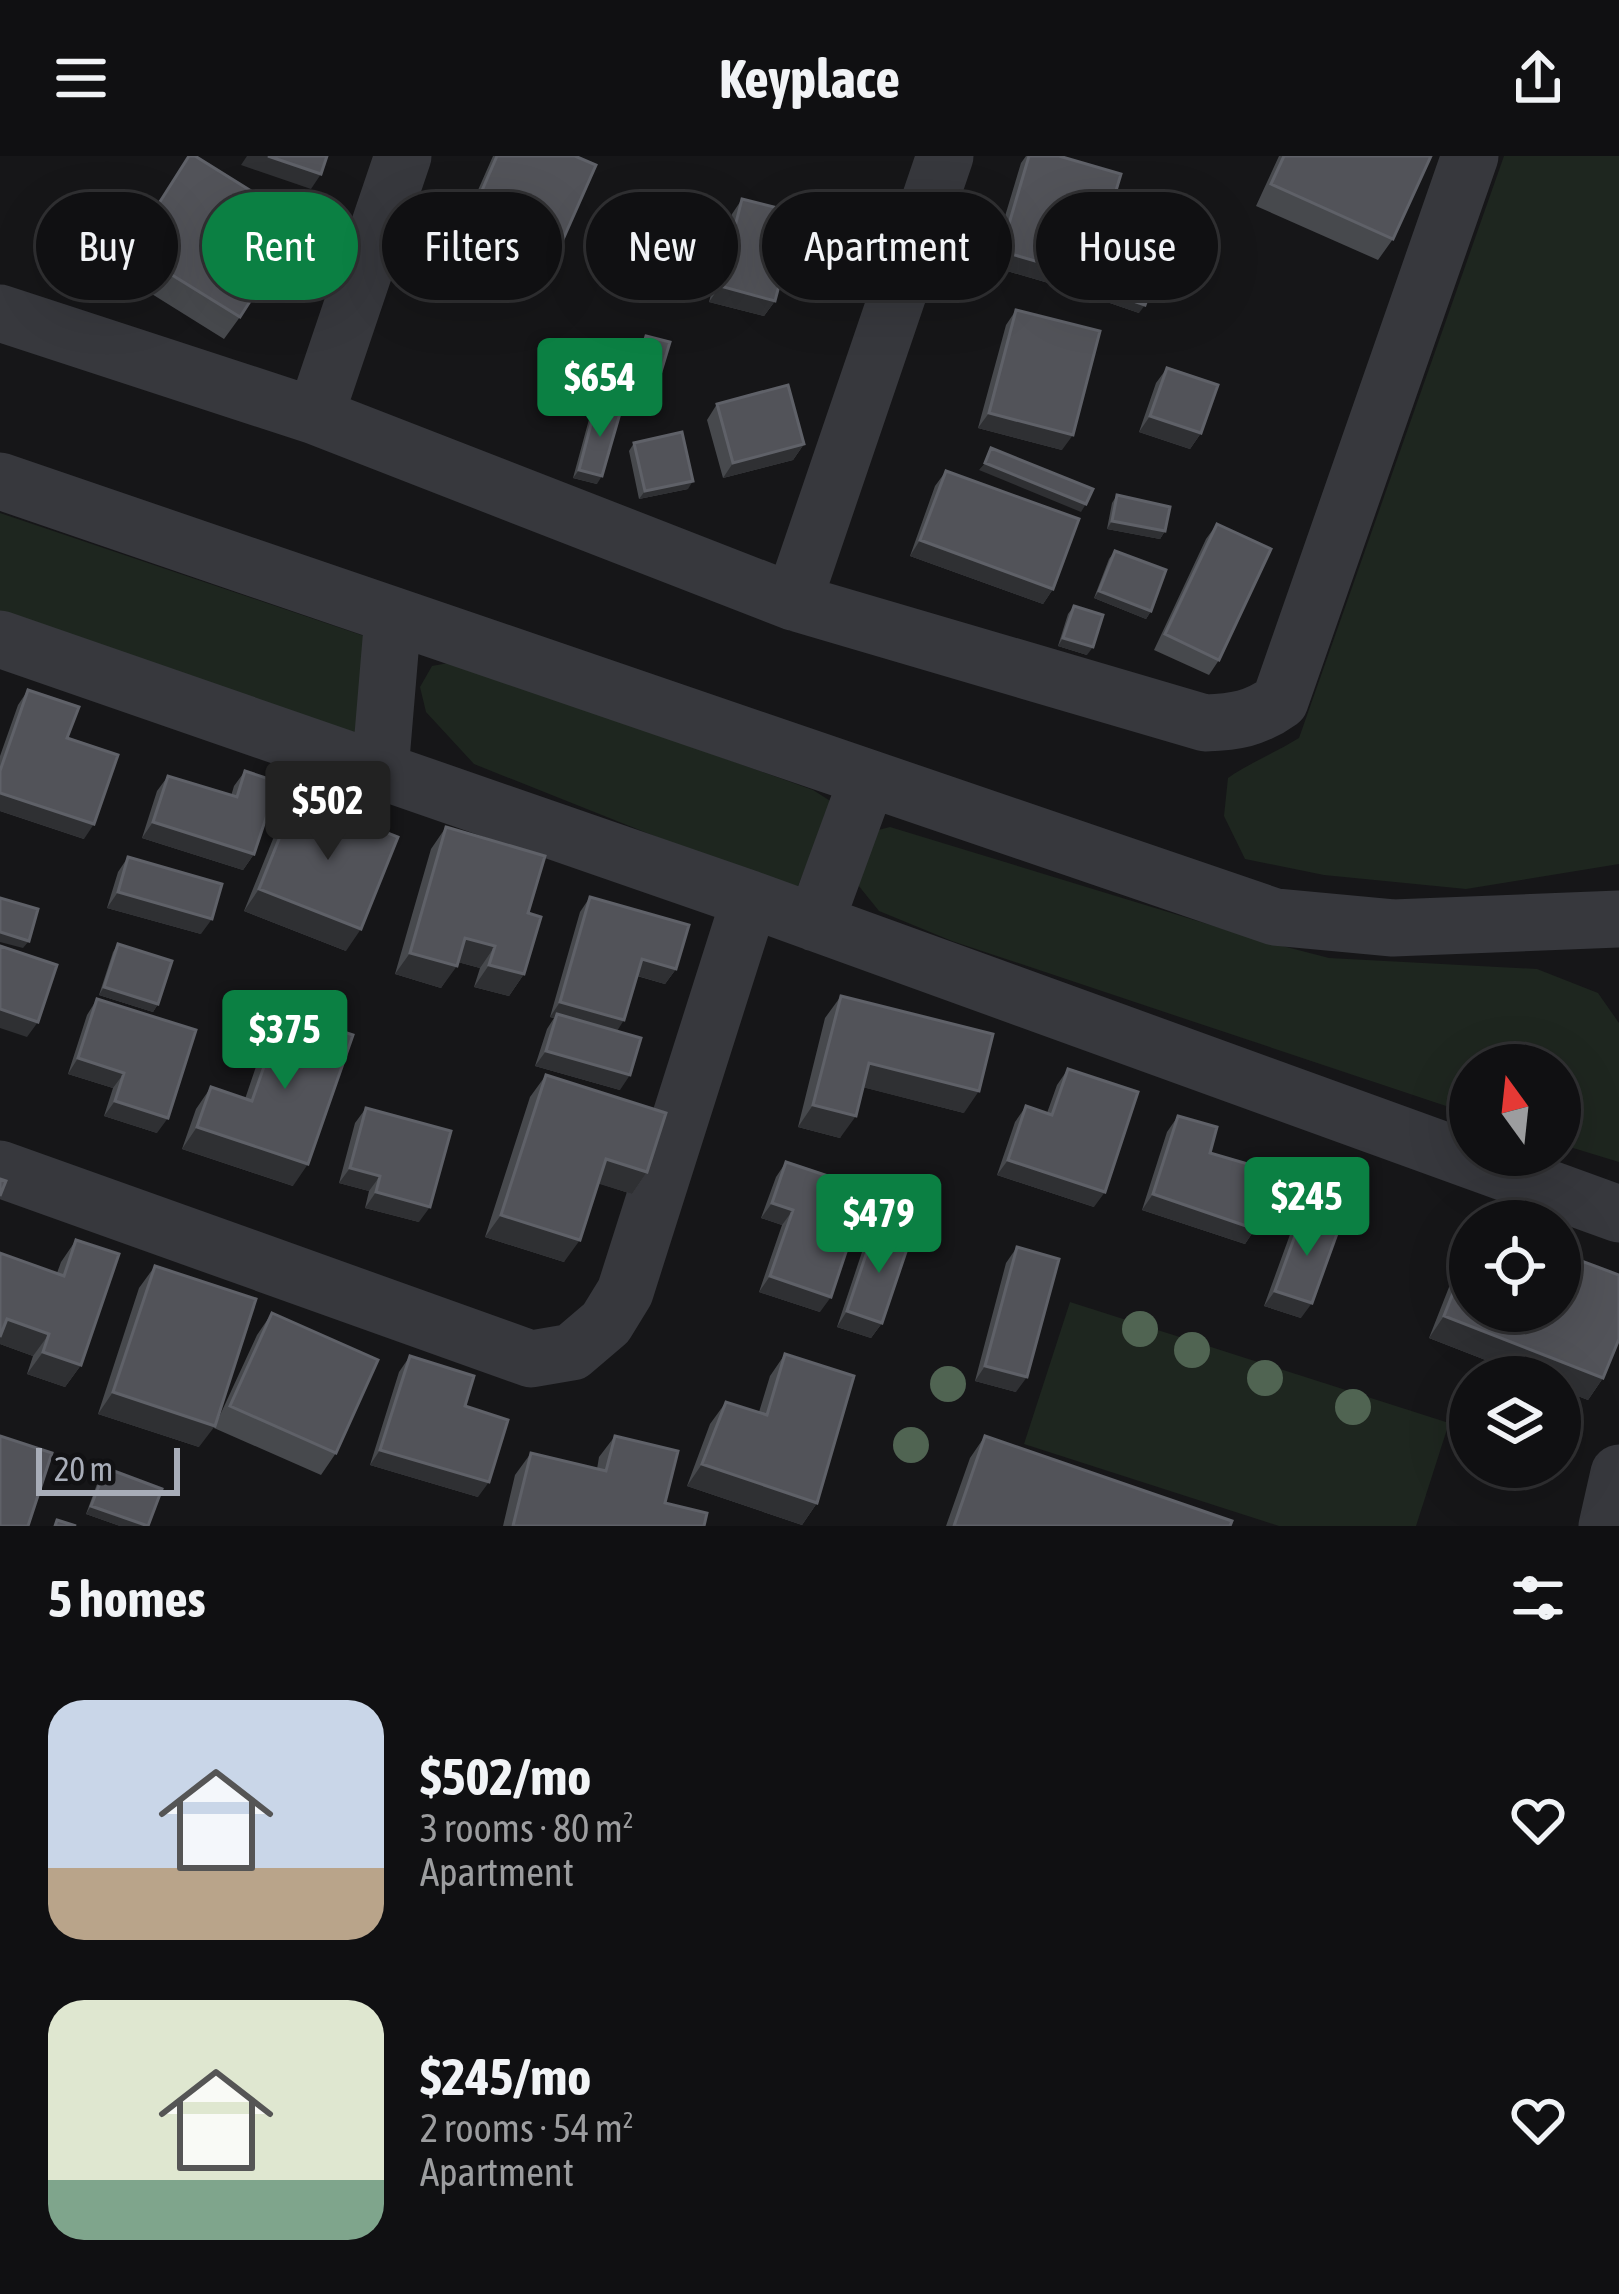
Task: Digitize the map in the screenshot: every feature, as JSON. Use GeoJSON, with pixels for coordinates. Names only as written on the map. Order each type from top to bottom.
{"type":"FeatureCollection","features":[{"type":"Feature","properties":{"kind":"street"},"geometry":{"type":"LineString","coordinates":[[315,416],[403,156]]}},
{"type":"Feature","properties":{"kind":"street"},"geometry":{"type":"LineString","coordinates":[[793,602],[945,156]]}},
{"type":"Feature","properties":{"kind":"street"},"geometry":{"type":"LineString","coordinates":[[0,313],[315,416],[793,602],[1205,723],[1239,722],[1263,714],[1280,701],[1470,156]]}},
{"type":"Feature","properties":{"kind":"street"},"geometry":{"type":"LineString","coordinates":[[0,482],[1275,917],[1393,928],[1619,919]]}},
{"type":"Feature","properties":{"kind":"street"},"geometry":{"type":"LineString","coordinates":[[380,771],[393,616]]}},
{"type":"Feature","properties":{"kind":"street"},"geometry":{"type":"LineString","coordinates":[[0,639],[750,899],[1619,1214]]}},
{"type":"Feature","properties":{"kind":"street"},"geometry":{"type":"LineString","coordinates":[[815,923],[868,778]]}},
{"type":"Feature","properties":{"kind":"street"},"geometry":{"type":"LineString","coordinates":[[0,1169],[531,1360],[572,1352],[606,1323],[625,1292],[750,899]]}},
{"type":"Feature","properties":{"kind":"street"},"geometry":{"type":"LineString","coordinates":[[1607,1526],[1619,1473]]}},
{"type":"Feature","properties":{"kind":"shaded area"},"geometry":{"type":"Polygon","coordinates":[[[1504,156],[1619,156],[1619,864],[1466,889],[1324,875],[1245,859],[1224,816],[1228,778],[1299,738],[1504,156]]]}},
{"type":"Feature","properties":{"kind":"shaded area"},"geometry":{"type":"Polygon","coordinates":[[[0,513],[373,639],[369,740],[0,613],[0,513]]]}},
{"type":"Feature","properties":{"kind":"shaded area"},"geometry":{"type":"Polygon","coordinates":[[[454,662],[813,790],[832,802],[798,886],[777,885],[474,764],[426,712],[420,687],[432,666],[454,662]]]}},
{"type":"Feature","properties":{"kind":"shaded area"},"geometry":{"type":"Polygon","coordinates":[[[890,827],[1329,958],[1537,969],[1598,993],[1619,1023],[1619,1162],[1581,1150],[1581,1044],[1449,1044],[1449,1107],[952,941],[879,911],[854,880],[863,834],[890,827]]]}},
{"type":"Feature","properties":{"kind":"shaded area"},"geometry":{"type":"Polygon","coordinates":[[[1070,1302],[1449,1423],[1416,1526],[1279,1526],[1024,1444],[1070,1302]]]}},
{"type":"Feature","properties":{"kind":"building"},"geometry":{"type":"Polygon","coordinates":[[[189,156],[195,156],[253,192],[202,192],[202,294],[178,279],[178,192],[166,192],[189,156]]]}},
{"type":"Feature","properties":{"kind":"building"},"geometry":{"type":"Polygon","coordinates":[[[268,156],[327,156],[321,174],[268,156]]]}},
{"type":"Feature","properties":{"kind":"building"},"geometry":{"type":"Polygon","coordinates":[[[497,156],[575,156],[596,165],[562,242],[562,192],[481,192],[497,156]]]}},
{"type":"Feature","properties":{"kind":"building"},"geometry":{"type":"Polygon","coordinates":[[[1029,156],[1059,156],[1121,174],[1116,192],[1036,192],[1036,261],[1012,254],[1012,214],[1029,156]]]}},
{"type":"Feature","properties":{"kind":"building"},"geometry":{"type":"Polygon","coordinates":[[[1284,156],[1431,156],[1393,239],[1271,184],[1284,156]]]}},
{"type":"Feature","properties":{"kind":"building"},"geometry":{"type":"Polygon","coordinates":[[[742,199],[762,204],[762,297],[738,291],[742,199]]]}},
{"type":"Feature","properties":{"kind":"building"},"geometry":{"type":"Polygon","coordinates":[[[212,300],[251,300],[240,317],[212,300]]]}},
{"type":"Feature","properties":{"kind":"building"},"geometry":{"type":"Polygon","coordinates":[[[1016,310],[1100,331],[1073,435],[989,413],[1016,310]]]}},
{"type":"Feature","properties":{"kind":"building"},"geometry":{"type":"Polygon","coordinates":[[[646,336],[670,342],[654,395],[630,388],[646,336]]]}},
{"type":"Feature","properties":{"kind":"building"},"geometry":{"type":"Polygon","coordinates":[[[1167,368],[1218,385],[1201,433],[1150,416],[1167,368]]]}},
{"type":"Feature","properties":{"kind":"building"},"geometry":{"type":"Polygon","coordinates":[[[788,385],[804,444],[733,463],[717,404],[788,385]]]}},
{"type":"Feature","properties":{"kind":"building"},"geometry":{"type":"Polygon","coordinates":[[[596,405],[621,410],[602,476],[579,470],[596,405]]]}},
{"type":"Feature","properties":{"kind":"building"},"geometry":{"type":"Polygon","coordinates":[[[682,432],[693,481],[645,491],[634,443],[682,432]]]}},
{"type":"Feature","properties":{"kind":"building"},"geometry":{"type":"Polygon","coordinates":[[[991,448],[1093,489],[1086,504],[985,463],[991,448]]]}},
{"type":"Feature","properties":{"kind":"building"},"geometry":{"type":"Polygon","coordinates":[[[946,471],[1079,519],[1053,589],[920,540],[946,471]]]}},
{"type":"Feature","properties":{"kind":"building"},"geometry":{"type":"Polygon","coordinates":[[[1117,495],[1170,507],[1165,531],[1112,521],[1117,495]]]}},
{"type":"Feature","properties":{"kind":"building"},"geometry":{"type":"Polygon","coordinates":[[[1217,524],[1271,549],[1219,660],[1165,634],[1217,524]]]}},
{"type":"Feature","properties":{"kind":"building"},"geometry":{"type":"Polygon","coordinates":[[[1115,551],[1166,570],[1151,611],[1099,591],[1115,551]]]}},
{"type":"Feature","properties":{"kind":"building"},"geometry":{"type":"Polygon","coordinates":[[[1074,606],[1103,615],[1093,647],[1063,638],[1074,606]]]}},
{"type":"Feature","properties":{"kind":"building"},"geometry":{"type":"Polygon","coordinates":[[[28,690],[79,707],[67,738],[118,755],[94,824],[0,793],[0,771],[28,690]]]}},
{"type":"Feature","properties":{"kind":"building"},"geometry":{"type":"Polygon","coordinates":[[[245,771],[278,782],[254,854],[153,822],[168,776],[237,797],[245,771]]]}},
{"type":"Feature","properties":{"kind":"building"},"geometry":{"type":"Polygon","coordinates":[[[296,797],[398,837],[361,929],[259,889],[296,797]]]}},
{"type":"Feature","properties":{"kind":"building"},"geometry":{"type":"Polygon","coordinates":[[[446,827],[545,856],[528,913],[541,917],[524,974],[489,965],[495,946],[465,938],[457,966],[410,953],[446,827]]]}},
{"type":"Feature","properties":{"kind":"building"},"geometry":{"type":"Polygon","coordinates":[[[128,857],[222,884],[212,919],[118,892],[128,857]]]}},
{"type":"Feature","properties":{"kind":"building"},"geometry":{"type":"Polygon","coordinates":[[[590,897],[689,925],[676,969],[642,959],[624,1020],[560,1002],[590,897]]]}},
{"type":"Feature","properties":{"kind":"building"},"geometry":{"type":"Polygon","coordinates":[[[0,898],[38,909],[29,941],[0,932],[0,898]]]}},
{"type":"Feature","properties":{"kind":"building"},"geometry":{"type":"Polygon","coordinates":[[[118,944],[172,961],[158,1004],[104,987],[118,944]]]}},
{"type":"Feature","properties":{"kind":"building"},"geometry":{"type":"Polygon","coordinates":[[[0,946],[57,965],[38,1022],[0,1009],[0,946]]]}},
{"type":"Feature","properties":{"kind":"building"},"geometry":{"type":"Polygon","coordinates":[[[841,996],[993,1034],[979,1091],[869,1063],[856,1116],[813,1105],[841,996]]]}},
{"type":"Feature","properties":{"kind":"building"},"geometry":{"type":"Polygon","coordinates":[[[97,999],[196,1030],[168,1118],[115,1101],[124,1073],[78,1058],[97,999]]]}},
{"type":"Feature","properties":{"kind":"building"},"geometry":{"type":"Polygon","coordinates":[[[283,1012],[353,1035],[308,1164],[197,1127],[211,1087],[252,1101],[283,1012]]]}},
{"type":"Feature","properties":{"kind":"building"},"geometry":{"type":"Polygon","coordinates":[[[557,1014],[641,1038],[630,1075],[546,1051],[557,1014]]]}},
{"type":"Feature","properties":{"kind":"building"},"geometry":{"type":"Polygon","coordinates":[[[1068,1069],[1138,1092],[1105,1192],[1008,1160],[1026,1106],[1052,1115],[1068,1069]]]}},
{"type":"Feature","properties":{"kind":"building"},"geometry":{"type":"Polygon","coordinates":[[[546,1075],[666,1113],[647,1172],[606,1159],[580,1240],[501,1215],[546,1075]]]}},
{"type":"Feature","properties":{"kind":"building"},"geometry":{"type":"Polygon","coordinates":[[[366,1108],[451,1131],[430,1207],[376,1192],[380,1176],[350,1168],[366,1108]]]}},
{"type":"Feature","properties":{"kind":"building"},"geometry":{"type":"Polygon","coordinates":[[[1178,1116],[1217,1127],[1210,1153],[1275,1172],[1255,1229],[1153,1194],[1178,1116]]]}},
{"type":"Feature","properties":{"kind":"building"},"geometry":{"type":"Polygon","coordinates":[[[786,1162],[867,1189],[831,1297],[770,1276],[793,1210],[772,1203],[786,1162]]]}},
{"type":"Feature","properties":{"kind":"building"},"geometry":{"type":"Polygon","coordinates":[[[1303,1214],[1339,1228],[1312,1303],[1275,1291],[1303,1214]]]}},
{"type":"Feature","properties":{"kind":"building"},"geometry":{"type":"Polygon","coordinates":[[[875,1228],[910,1240],[882,1323],[847,1311],[875,1228]]]}},
{"type":"Feature","properties":{"kind":"building"},"geometry":{"type":"Polygon","coordinates":[[[76,1240],[119,1254],[81,1365],[43,1352],[49,1334],[7,1319],[0,1337],[0,1253],[64,1276],[76,1240]]]}},
{"type":"Feature","properties":{"kind":"building"},"geometry":{"type":"Polygon","coordinates":[[[1017,1247],[1059,1259],[1027,1377],[985,1366],[1017,1247]]]}},
{"type":"Feature","properties":{"kind":"building"},"geometry":{"type":"Polygon","coordinates":[[[1581,1261],[1619,1275],[1619,1339],[1603,1378],[1581,1369],[1581,1356],[1547,1356],[1485,1332],[1581,1332],[1581,1261]]]}},
{"type":"Feature","properties":{"kind":"building"},"geometry":{"type":"Polygon","coordinates":[[[155,1266],[256,1299],[215,1426],[113,1392],[155,1266]]]}},
{"type":"Feature","properties":{"kind":"building"},"geometry":{"type":"Polygon","coordinates":[[[272,1313],[378,1360],[336,1453],[230,1406],[272,1313]]]}},
{"type":"Feature","properties":{"kind":"building"},"geometry":{"type":"Polygon","coordinates":[[[785,1354],[854,1376],[817,1503],[702,1464],[726,1402],[767,1415],[785,1354]]]}},
{"type":"Feature","properties":{"kind":"building"},"geometry":{"type":"Polygon","coordinates":[[[410,1356],[474,1376],[465,1406],[508,1420],[489,1482],[380,1450],[410,1356]]]}},
{"type":"Feature","properties":{"kind":"building"},"geometry":{"type":"Polygon","coordinates":[[[0,1436],[52,1453],[28,1526],[0,1526],[0,1436]]]}},
{"type":"Feature","properties":{"kind":"building"},"geometry":{"type":"Polygon","coordinates":[[[615,1436],[678,1451],[665,1503],[707,1513],[704,1526],[513,1526],[531,1453],[606,1471],[615,1436]]]}},
{"type":"Feature","properties":{"kind":"building"},"geometry":{"type":"Polygon","coordinates":[[[985,1436],[1232,1521],[1230,1526],[954,1526],[985,1436]]]}},
{"type":"Feature","properties":{"kind":"building"},"geometry":{"type":"Polygon","coordinates":[[[106,1468],[162,1489],[148,1526],[91,1506],[106,1468]]]}}]}
